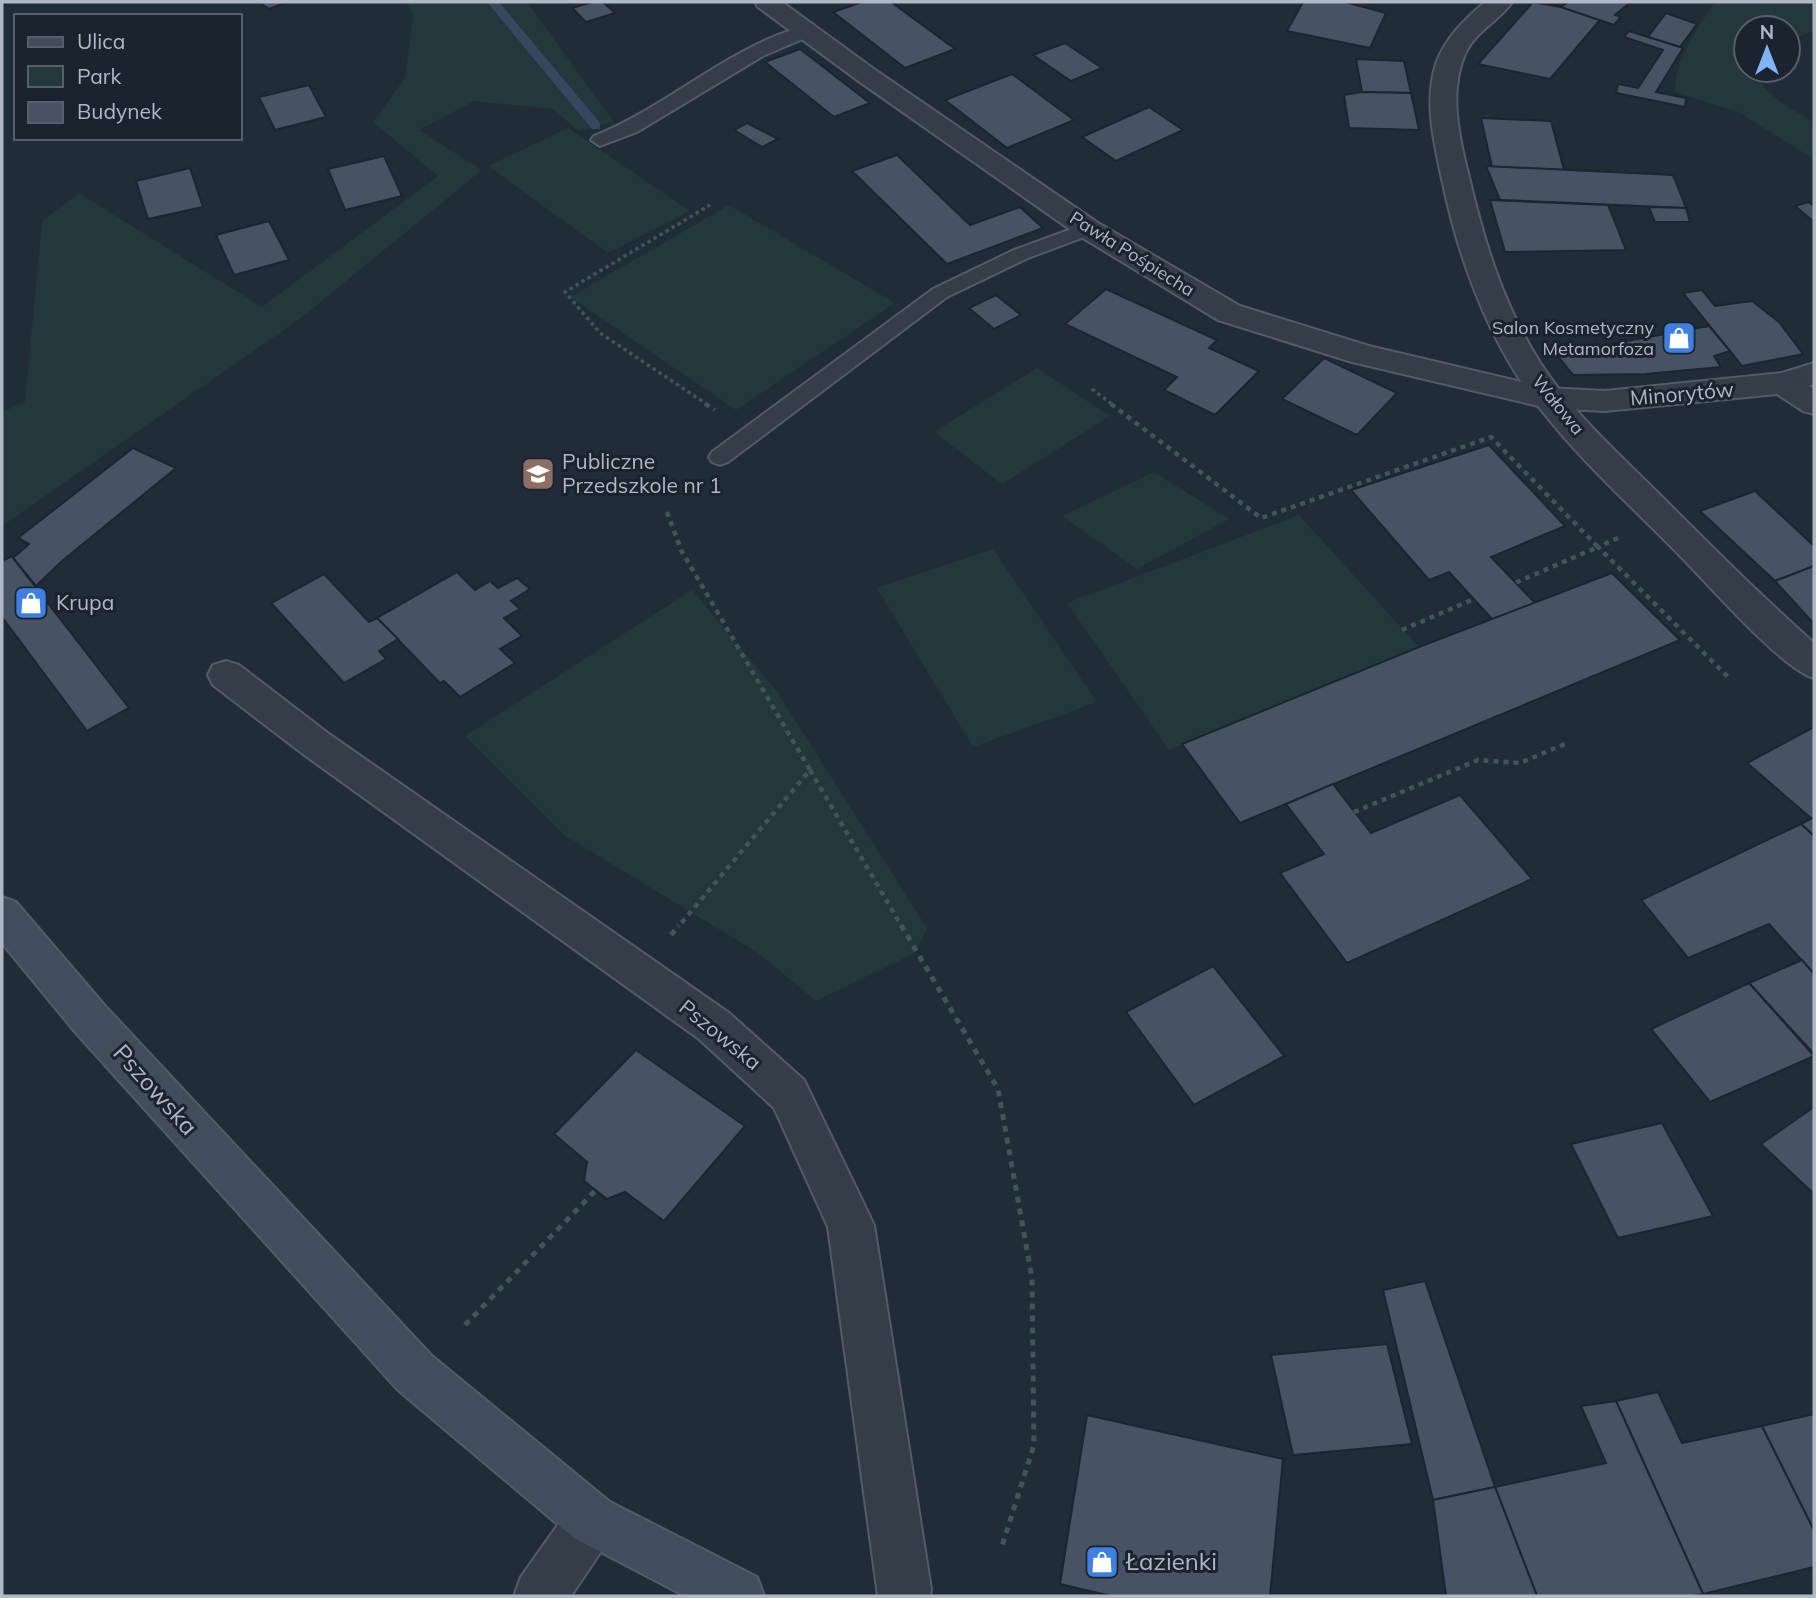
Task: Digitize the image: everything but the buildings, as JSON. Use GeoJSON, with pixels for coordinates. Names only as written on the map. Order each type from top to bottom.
{"type":"FeatureCollection","features":[{"type":"Feature","properties":{"kind":"main road","name":"Pszowska"},"geometry":{"type":"LineString","coordinates":[[2,914],[91,1020],[415,1373],[592,1520],[738,1596]]}},
{"type":"Feature","properties":{"kind":"street","name":"Pawła Pośpiecha"},"geometry":{"type":"LineString","coordinates":[[767,2],[1087,229],[1229,313],[1363,355],[1547,398]]}},
{"type":"Feature","properties":{"kind":"street","name":"Wałowa"},"geometry":{"type":"LineString","coordinates":[[1500,2],[1454,52],[1447,76],[1446,131],[1466,230],[1507,335],[1547,398],[1694,550],[1814,664]]}},
{"type":"Feature","properties":{"kind":"street","name":"Minorytów"},"geometry":{"type":"LineString","coordinates":[[1547,398],[1605,401],[1783,383],[1814,373]]}},
{"type":"Feature","properties":{"kind":"street"},"geometry":{"type":"LineString","coordinates":[[1783,383],[1814,404]]}},
{"type":"Feature","properties":{"kind":"street","name":"Pszowska"},"geometry":{"type":"LineString","coordinates":[[226,675],[316,744],[713,1026],[789,1094],[851,1225],[904,1596]]}},
{"type":"Feature","properties":{"kind":"street"},"geometry":{"type":"LineString","coordinates":[[540,1596],[592,1520]]}},
{"type":"Feature","properties":{"kind":"lane"},"geometry":{"type":"LineString","coordinates":[[600,140],[631,128],[757,52],[806,31]]}},
{"type":"Feature","properties":{"kind":"lane"},"geometry":{"type":"LineString","coordinates":[[720,457],[940,293],[1021,254],[1087,229]]}},
{"type":"Feature","properties":{"kind":"path"},"geometry":{"type":"LineString","coordinates":[[710,205],[565,292],[600,333],[751,434]]}},
{"type":"Feature","properties":{"kind":"path"},"geometry":{"type":"LineString","coordinates":[[1092,389],[1261,518],[1491,437],[1728,677]]}},
{"type":"Feature","properties":{"kind":"path"},"geometry":{"type":"LineString","coordinates":[[667,512],[681,550],[998,1089],[1031,1278],[1034,1445],[1002,1546]]}},
{"type":"Feature","properties":{"kind":"path"},"geometry":{"type":"LineString","coordinates":[[1515,583],[1598,547]]}},
{"type":"Feature","properties":{"kind":"path"},"geometry":{"type":"LineString","coordinates":[[1402,630],[1474,599]]}},
{"type":"Feature","properties":{"kind":"path"},"geometry":{"type":"LineString","coordinates":[[1354,812],[1478,760],[1520,763],[1565,744]]}},
{"type":"Feature","properties":{"kind":"path"},"geometry":{"type":"LineString","coordinates":[[639,973],[810,770]]}},
{"type":"Feature","properties":{"kind":"path"},"geometry":{"type":"LineString","coordinates":[[465,1325],[596,1190]]}},
{"type":"Feature","properties":{"kind":"green space"},"geometry":{"type":"Polygon","coordinates":[[[407,2],[527,2],[614,122],[578,131],[553,109],[474,101],[419,130],[482,170],[301,318],[2,526],[2,412],[25,402],[42,221],[79,193],[262,307],[438,176],[373,122],[405,78],[413,16],[407,2]]]}},
{"type":"Feature","properties":{"kind":"green space"},"geometry":{"type":"Polygon","coordinates":[[[1715,2],[1814,2],[1814,31],[1802,36],[1802,14],[1732,14],[1732,84],[1762,84],[1787,106],[1814,122],[1814,159],[1738,112],[1675,92],[1679,68],[1694,34],[1715,2]]]}},
{"type":"Feature","properties":{"kind":"green space"},"geometry":{"type":"Polygon","coordinates":[[[568,128],[690,211],[608,253],[488,166],[568,128]]]}},
{"type":"Feature","properties":{"kind":"green space"},"geometry":{"type":"Polygon","coordinates":[[[729,205],[895,303],[736,410],[570,297],[729,205]]]}},
{"type":"Feature","properties":{"kind":"green space"},"geometry":{"type":"Polygon","coordinates":[[[1037,368],[1110,416],[1002,484],[934,432],[1037,368]]]}},
{"type":"Feature","properties":{"kind":"green space"},"geometry":{"type":"Polygon","coordinates":[[[1154,472],[1229,519],[1137,569],[1062,516],[1154,472]]]}},
{"type":"Feature","properties":{"kind":"green space"},"geometry":{"type":"Polygon","coordinates":[[[1299,515],[1419,647],[1169,750],[1067,603],[1299,515]]]}},
{"type":"Feature","properties":{"kind":"green space"},"geometry":{"type":"Polygon","coordinates":[[[993,549],[1097,702],[973,747],[877,588],[993,549]]]}},
{"type":"Feature","properties":{"kind":"green space"},"geometry":{"type":"Polygon","coordinates":[[[692,590],[776,690],[927,928],[915,953],[816,1001],[758,953],[564,835],[465,736],[692,590]]]}},
{"type":"Feature","properties":{"kind":"waterway"},"geometry":{"type":"LineString","coordinates":[[493,2],[596,126]]}},
{"type":"Feature","properties":{"kind":"place","name":"Salon Kosmetyczny Metamorfoza"},"geometry":{"type":"Point","coordinates":[1679,338]}},
{"type":"Feature","properties":{"kind":"place","name":"Publiczne Przedszkole nr 1"},"geometry":{"type":"Point","coordinates":[538,474]}},
{"type":"Feature","properties":{"kind":"place","name":"Krupa"},"geometry":{"type":"Point","coordinates":[31,603]}},
{"type":"Feature","properties":{"kind":"place","name":"Łazienki"},"geometry":{"type":"Point","coordinates":[1102,1562]}}]}
